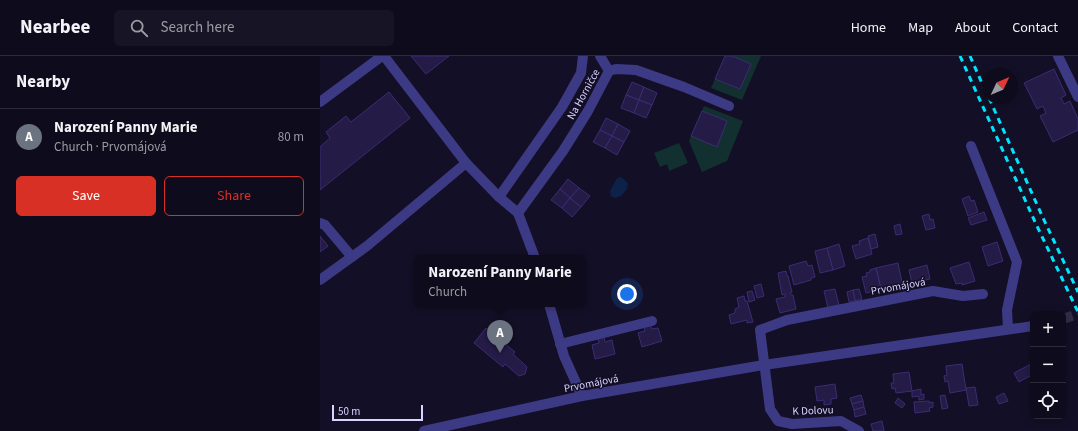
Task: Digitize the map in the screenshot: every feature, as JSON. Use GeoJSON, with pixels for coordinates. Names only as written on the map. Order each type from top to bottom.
{"type":"FeatureCollection","features":[{"type":"Feature","properties":{"kind":"street"},"geometry":{"type":"LineString","coordinates":[[320,102],[383,56],[466,163],[499,197],[518,213],[534,255]]}},
{"type":"Feature","properties":{"kind":"street"},"geometry":{"type":"LineString","coordinates":[[499,197],[562,107],[581,73],[582,56]]}},
{"type":"Feature","properties":{"kind":"street"},"geometry":{"type":"LineString","coordinates":[[600,56],[609,71]]}},
{"type":"Feature","properties":{"kind":"street"},"geometry":{"type":"LineString","coordinates":[[1058,56],[1078,97]]}},
{"type":"Feature","properties":{"kind":"street","name":"Na Horničce"},"geometry":{"type":"LineString","coordinates":[[518,213],[588,112],[609,71],[616,69],[636,70],[684,87],[729,106]]}},
{"type":"Feature","properties":{"kind":"street"},"geometry":{"type":"LineString","coordinates":[[971,146],[1017,262],[1007,310],[1008,329]]}},
{"type":"Feature","properties":{"kind":"street"},"geometry":{"type":"LineString","coordinates":[[320,280],[367,246],[466,163]]}},
{"type":"Feature","properties":{"kind":"street"},"geometry":{"type":"LineString","coordinates":[[320,222],[325,225],[352,257]]}},
{"type":"Feature","properties":{"kind":"street","name":"Prvomájová"},"geometry":{"type":"LineString","coordinates":[[764,365],[760,330],[787,320],[932,291],[963,296],[983,294]]}},
{"type":"Feature","properties":{"kind":"street"},"geometry":{"type":"LineString","coordinates":[[550,307],[564,356],[582,396]]}},
{"type":"Feature","properties":{"kind":"street"},"geometry":{"type":"LineString","coordinates":[[560,344],[652,321]]}},
{"type":"Feature","properties":{"kind":"street","name":"Prvomájová"},"geometry":{"type":"LineString","coordinates":[[424,431],[582,396],[764,365],[1030,326]]}},
{"type":"Feature","properties":{"kind":"street","name":"K Dolovu"},"geometry":{"type":"LineString","coordinates":[[764,365],[770,409],[778,421],[792,424],[841,421],[859,431]]}},
{"type":"Feature","properties":{"kind":"green space"},"geometry":{"type":"Polygon","coordinates":[[[732,56],[761,56],[742,100],[711,88],[715,79],[740,89],[751,64],[732,56]]]}},
{"type":"Feature","properties":{"kind":"green space"},"geometry":{"type":"Polygon","coordinates":[[[704,106],[743,121],[727,161],[702,172],[689,141],[691,136],[727,121],[702,111],[704,106]]]}},
{"type":"Feature","properties":{"kind":"green space"},"geometry":{"type":"Polygon","coordinates":[[[679,143],[688,163],[669,171],[667,164],[660,167],[654,153],[679,143]]]}},
{"type":"Feature","properties":{"kind":"water"},"geometry":{"type":"Polygon","coordinates":[[[621,177],[628,183],[627,189],[621,196],[615,198],[611,196],[610,191],[617,178],[621,177]]]}},
{"type":"Feature","properties":{"kind":"building"},"geometry":{"type":"Polygon","coordinates":[[[411,56],[449,56],[426,74],[411,56]]]}},
{"type":"Feature","properties":{"kind":"building"},"geometry":{"type":"Polygon","coordinates":[[[725,56],[732,56],[751,64],[740,89],[715,79],[725,56]]]}},
{"type":"Feature","properties":{"kind":"building"},"geometry":{"type":"Polygon","coordinates":[[[1054,69],[1066,95],[1061,98],[1064,104],[1070,101],[1078,119],[1078,130],[1053,142],[1040,116],[1046,113],[1043,106],[1037,109],[1024,83],[1054,69]]]}},
{"type":"Feature","properties":{"kind":"building"},"geometry":{"type":"Polygon","coordinates":[[[632,82],[644,87],[639,100],[626,95],[632,82]]]}},
{"type":"Feature","properties":{"kind":"building"},"geometry":{"type":"Polygon","coordinates":[[[644,87],[657,93],[652,105],[639,100],[644,87]]]}},
{"type":"Feature","properties":{"kind":"building"},"geometry":{"type":"Polygon","coordinates":[[[389,92],[410,118],[320,190],[320,147],[330,138],[326,132],[346,116],[351,122],[389,92]]]}},
{"type":"Feature","properties":{"kind":"building"},"geometry":{"type":"Polygon","coordinates":[[[626,95],[639,100],[634,113],[621,108],[626,95]]]}},
{"type":"Feature","properties":{"kind":"building"},"geometry":{"type":"Polygon","coordinates":[[[639,100],[652,105],[646,118],[634,113],[639,100]]]}},
{"type":"Feature","properties":{"kind":"building"},"geometry":{"type":"Polygon","coordinates":[[[702,111],[727,121],[717,147],[691,136],[702,111]]]}},
{"type":"Feature","properties":{"kind":"building"},"geometry":{"type":"Polygon","coordinates":[[[606,118],[618,124],[612,136],[600,130],[606,118]]]}},
{"type":"Feature","properties":{"kind":"building"},"geometry":{"type":"Polygon","coordinates":[[[618,124],[630,131],[624,142],[612,136],[618,124]]]}},
{"type":"Feature","properties":{"kind":"building"},"geometry":{"type":"Polygon","coordinates":[[[600,130],[612,136],[605,148],[593,142],[600,130]]]}},
{"type":"Feature","properties":{"kind":"building"},"geometry":{"type":"Polygon","coordinates":[[[612,136],[624,142],[617,155],[605,148],[612,136]]]}},
{"type":"Feature","properties":{"kind":"building"},"geometry":{"type":"Polygon","coordinates":[[[568,179],[579,188],[570,198],[560,189],[568,179]]]}},
{"type":"Feature","properties":{"kind":"building"},"geometry":{"type":"Polygon","coordinates":[[[579,188],[590,196],[581,207],[570,198],[579,188]]]}},
{"type":"Feature","properties":{"kind":"building"},"geometry":{"type":"Polygon","coordinates":[[[560,189],[570,198],[562,208],[551,200],[560,189]]]}},
{"type":"Feature","properties":{"kind":"building"},"geometry":{"type":"Polygon","coordinates":[[[969,196],[971,201],[974,200],[978,212],[968,216],[962,199],[969,196]]]}},
{"type":"Feature","properties":{"kind":"building"},"geometry":{"type":"Polygon","coordinates":[[[570,198],[581,207],[572,217],[562,208],[570,198]]]}},
{"type":"Feature","properties":{"kind":"building"},"geometry":{"type":"Polygon","coordinates":[[[984,212],[987,220],[971,225],[968,218],[984,212]]]}},
{"type":"Feature","properties":{"kind":"building"},"geometry":{"type":"Polygon","coordinates":[[[929,214],[930,220],[933,219],[935,228],[926,230],[922,216],[929,214]]]}},
{"type":"Feature","properties":{"kind":"building"},"geometry":{"type":"Polygon","coordinates":[[[900,224],[902,234],[896,235],[894,226],[900,224]]]}},
{"type":"Feature","properties":{"kind":"building"},"geometry":{"type":"Polygon","coordinates":[[[875,234],[878,247],[871,249],[868,236],[875,234]]]}},
{"type":"Feature","properties":{"kind":"building"},"geometry":{"type":"Polygon","coordinates":[[[320,236],[328,246],[320,252],[320,236]]]}},
{"type":"Feature","properties":{"kind":"building"},"geometry":{"type":"Polygon","coordinates":[[[868,238],[872,254],[856,259],[852,246],[860,244],[859,241],[868,238]]]}},
{"type":"Feature","properties":{"kind":"building"},"geometry":{"type":"Polygon","coordinates":[[[997,242],[1003,261],[988,266],[982,247],[997,242]]]}},
{"type":"Feature","properties":{"kind":"building"},"geometry":{"type":"Polygon","coordinates":[[[839,244],[845,266],[833,270],[827,248],[839,244]]]}},
{"type":"Feature","properties":{"kind":"building"},"geometry":{"type":"Polygon","coordinates":[[[827,248],[833,270],[820,273],[815,251],[827,248]]]}},
{"type":"Feature","properties":{"kind":"building"},"geometry":{"type":"Polygon","coordinates":[[[806,261],[808,266],[812,265],[815,277],[811,278],[811,280],[794,285],[789,266],[806,261]]]}},
{"type":"Feature","properties":{"kind":"building"},"geometry":{"type":"Polygon","coordinates":[[[969,262],[975,281],[962,285],[962,283],[956,284],[950,268],[969,262]]]}},
{"type":"Feature","properties":{"kind":"building"},"geometry":{"type":"Polygon","coordinates":[[[898,263],[903,287],[896,288],[896,286],[881,289],[876,268],[898,263]]]}},
{"type":"Feature","properties":{"kind":"building"},"geometry":{"type":"Polygon","coordinates":[[[927,265],[930,279],[912,283],[909,270],[927,265]]]}},
{"type":"Feature","properties":{"kind":"building"},"geometry":{"type":"Polygon","coordinates":[[[876,268],[881,289],[866,293],[862,277],[867,276],[866,273],[876,268]]]}},
{"type":"Feature","properties":{"kind":"building"},"geometry":{"type":"Polygon","coordinates":[[[786,271],[792,292],[790,293],[793,295],[796,309],[780,313],[776,299],[785,297],[785,294],[782,295],[778,273],[786,271]]]}},
{"type":"Feature","properties":{"kind":"building"},"geometry":{"type":"Polygon","coordinates":[[[761,284],[764,296],[757,298],[754,286],[761,284]]]}},
{"type":"Feature","properties":{"kind":"building"},"geometry":{"type":"Polygon","coordinates":[[[835,289],[839,305],[828,308],[824,291],[835,289]]]}},
{"type":"Feature","properties":{"kind":"building"},"geometry":{"type":"Polygon","coordinates":[[[859,289],[862,299],[855,301],[853,290],[859,289]]]}},
{"type":"Feature","properties":{"kind":"building"},"geometry":{"type":"Polygon","coordinates":[[[853,290],[855,301],[849,302],[847,292],[853,290]]]}},
{"type":"Feature","properties":{"kind":"building"},"geometry":{"type":"Polygon","coordinates":[[[752,291],[755,300],[749,302],[747,292],[752,291]]]}},
{"type":"Feature","properties":{"kind":"building"},"geometry":{"type":"Polygon","coordinates":[[[744,296],[753,322],[747,323],[747,320],[731,324],[729,315],[735,313],[735,309],[739,307],[737,298],[744,296]]]}},
{"type":"Feature","properties":{"kind":"building"},"geometry":{"type":"Polygon","coordinates":[[[650,325],[652,329],[658,328],[662,341],[642,347],[638,333],[645,331],[644,327],[650,325]]]}},
{"type":"Feature","properties":{"kind":"building"},"geometry":{"type":"Polygon","coordinates":[[[486,328],[515,352],[513,354],[527,367],[525,374],[519,376],[505,364],[503,367],[474,343],[486,328]]]}},
{"type":"Feature","properties":{"kind":"building"},"geometry":{"type":"Polygon","coordinates":[[[604,337],[605,342],[612,340],[615,354],[595,359],[592,345],[599,343],[598,339],[604,337]]]}},
{"type":"Feature","properties":{"kind":"building"},"geometry":{"type":"Polygon","coordinates":[[[962,364],[966,390],[950,393],[948,381],[945,382],[944,376],[947,375],[946,366],[962,364]]]}},
{"type":"Feature","properties":{"kind":"building"},"geometry":{"type":"Polygon","coordinates":[[[1030,365],[1030,376],[1019,382],[1014,373],[1030,365]]]}},
{"type":"Feature","properties":{"kind":"building"},"geometry":{"type":"Polygon","coordinates":[[[909,372],[912,391],[896,393],[895,388],[892,389],[891,383],[894,383],[893,374],[909,372]]]}},
{"type":"Feature","properties":{"kind":"building"},"geometry":{"type":"Polygon","coordinates":[[[835,384],[837,398],[831,399],[831,404],[824,405],[824,400],[817,401],[815,387],[835,384]]]}},
{"type":"Feature","properties":{"kind":"building"},"geometry":{"type":"Polygon","coordinates":[[[975,387],[978,405],[969,406],[966,388],[975,387]]]}},
{"type":"Feature","properties":{"kind":"building"},"geometry":{"type":"Polygon","coordinates":[[[921,389],[921,395],[924,394],[924,399],[919,400],[919,396],[912,397],[912,391],[921,389]]]}},
{"type":"Feature","properties":{"kind":"building"},"geometry":{"type":"Polygon","coordinates":[[[1004,393],[1008,401],[999,404],[996,397],[1004,393]]]}},
{"type":"Feature","properties":{"kind":"building"},"geometry":{"type":"Polygon","coordinates":[[[861,395],[863,401],[852,404],[850,398],[861,395]]]}},
{"type":"Feature","properties":{"kind":"building"},"geometry":{"type":"Polygon","coordinates":[[[945,395],[948,408],[942,409],[940,396],[945,395]]]}},
{"type":"Feature","properties":{"kind":"building"},"geometry":{"type":"Polygon","coordinates":[[[898,398],[905,404],[902,408],[895,403],[898,398]]]}},
{"type":"Feature","properties":{"kind":"building"},"geometry":{"type":"Polygon","coordinates":[[[863,401],[864,407],[854,410],[852,404],[863,401]]]}},
{"type":"Feature","properties":{"kind":"building"},"geometry":{"type":"Polygon","coordinates":[[[929,401],[929,403],[933,402],[933,407],[929,408],[930,411],[915,413],[914,402],[929,401]]]}},
{"type":"Feature","properties":{"kind":"building"},"geometry":{"type":"Polygon","coordinates":[[[864,407],[866,414],[855,417],[854,410],[864,407]]]}},
{"type":"Feature","properties":{"kind":"building"},"geometry":{"type":"Polygon","coordinates":[[[882,421],[884,431],[873,431],[871,424],[882,421]]]}},
{"type":"Feature","properties":{"kind":"tunnel"},"geometry":{"type":"LineString","coordinates":[[1066,318],[1078,314]]}},
{"type":"Feature","properties":{"kind":"railway"},"geometry":{"type":"LineString","coordinates":[[960,56],[1036,224],[1078,312]]}},
{"type":"Feature","properties":{"kind":"railway"},"geometry":{"type":"LineString","coordinates":[[970,56],[982,83]]}},
{"type":"Feature","properties":{"kind":"railway"},"geometry":{"type":"LineString","coordinates":[[992,104],[1078,292]]}},
{"type":"Feature","properties":{"kind":"place","name":"Narození Panny Marie"},"geometry":{"type":"Point","coordinates":[500,353]}}]}
